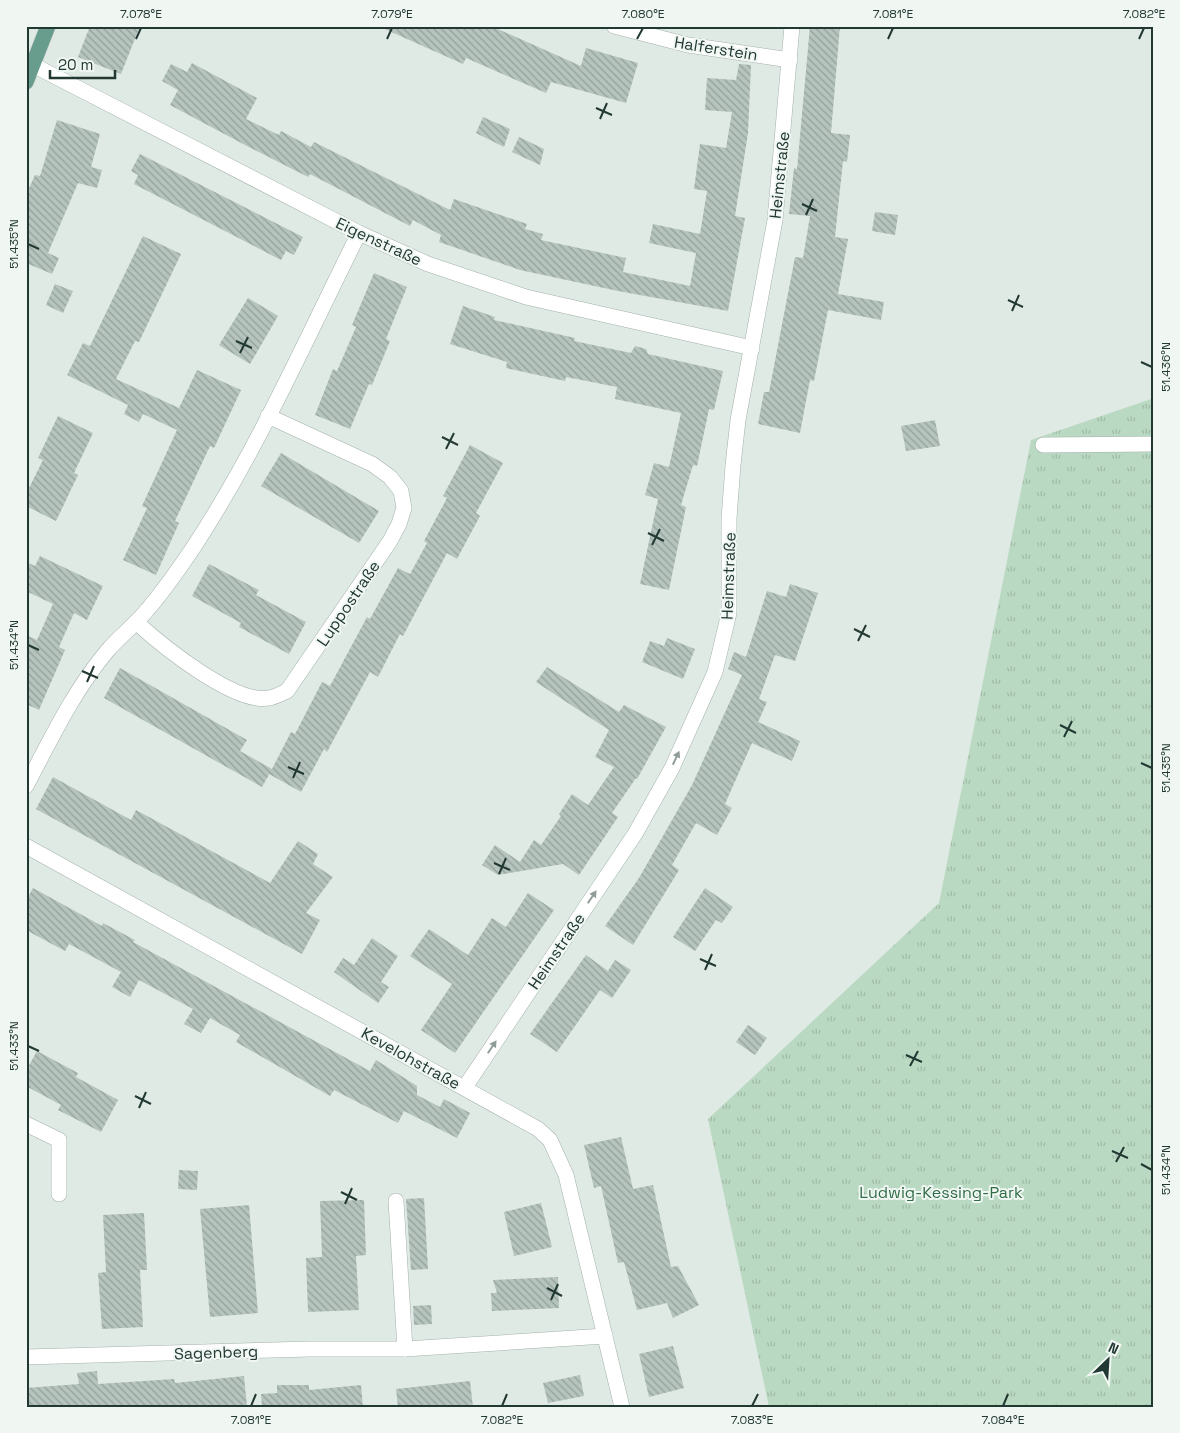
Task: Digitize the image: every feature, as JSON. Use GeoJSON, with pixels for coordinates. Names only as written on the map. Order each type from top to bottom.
{"type":"FeatureCollection","features":[{"type":"Feature","properties":{"kind":"main road"},"geometry":{"type":"LineString","coordinates":[[26,82],[48,26]]}},
{"type":"Feature","properties":{"kind":"street","name":"Halferstein"},"geometry":{"type":"LineString","coordinates":[[614,26],[688,45],[790,60]]}},
{"type":"Feature","properties":{"kind":"street","name":"Heimstraße"},"geometry":{"type":"LineString","coordinates":[[464,1087],[635,834],[672,768],[715,672],[729,613],[729,519],[738,420],[775,220],[792,26]]}},
{"type":"Feature","properties":{"kind":"street","name":"Eigenstraße"},"geometry":{"type":"LineString","coordinates":[[33,65],[359,233],[428,264],[526,297],[752,348]]}},
{"type":"Feature","properties":{"kind":"street"},"geometry":{"type":"LineString","coordinates":[[26,786],[62,717],[80,688],[108,650],[136,622],[195,545],[232,484],[359,233]]}},
{"type":"Feature","properties":{"kind":"street","name":"Luppostraße"},"geometry":{"type":"LineString","coordinates":[[136,622],[177,656],[231,689],[251,698],[269,698],[288,691],[390,542],[404,508],[401,491],[390,477],[372,464],[268,416]]}},
{"type":"Feature","properties":{"kind":"street"},"geometry":{"type":"LineString","coordinates":[[1043,445],[1154,444]]}},
{"type":"Feature","properties":{"kind":"street","name":"Kevelohstraße"},"geometry":{"type":"LineString","coordinates":[[26,846],[464,1087],[538,1129],[550,1140],[559,1156],[566,1175],[622,1407]]}},
{"type":"Feature","properties":{"kind":"street"},"geometry":{"type":"LineString","coordinates":[[26,1124],[59,1140],[60,1194]]}},
{"type":"Feature","properties":{"kind":"street"},"geometry":{"type":"LineString","coordinates":[[396,1201],[406,1349]]}},
{"type":"Feature","properties":{"kind":"street","name":"Sagenberg"},"geometry":{"type":"LineString","coordinates":[[26,1357],[310,1349],[406,1349],[605,1336]]}},
{"type":"Feature","properties":{"kind":"green space","name":"Ludwig-Kessing-Park"},"geometry":{"type":"Polygon","coordinates":[[[1154,398],[1154,1407],[769,1407],[708,1119],[939,903],[1031,440],[1154,398]]]}},
{"type":"Feature","properties":{"kind":"building"},"geometry":{"type":"Polygon","coordinates":[[[90,26],[140,26],[121,74],[78,57],[90,26]]]}},
{"type":"Feature","properties":{"kind":"building"},"geometry":{"type":"Polygon","coordinates":[[[378,26],[491,26],[581,66],[586,48],[638,63],[626,103],[551,82],[546,93],[466,58],[463,64],[378,26]]]}},
{"type":"Feature","properties":{"kind":"building"},"geometry":{"type":"Polygon","coordinates":[[[810,26],[840,26],[831,133],[850,135],[847,162],[843,161],[835,237],[848,239],[838,294],[884,302],[881,320],[828,310],[814,381],[810,380],[800,433],[758,424],[764,392],[769,392],[795,257],[803,258],[810,216],[789,214],[794,168],[797,169],[810,26]]]}},
{"type":"Feature","properties":{"kind":"building"},"geometry":{"type":"Polygon","coordinates":[[[192,63],[257,98],[246,119],[279,135],[281,131],[311,147],[314,142],[450,210],[454,199],[527,224],[525,229],[543,234],[541,240],[626,258],[623,272],[690,286],[696,253],[649,243],[653,224],[700,234],[707,191],[694,189],[700,144],[726,148],[732,112],[705,110],[707,78],[736,80],[739,64],[751,65],[748,133],[735,216],[745,218],[728,311],[618,291],[520,270],[439,242],[441,235],[413,220],[410,226],[310,174],[308,177],[170,105],[178,90],[162,81],[171,64],[187,72],[192,63]]]}},
{"type":"Feature","properties":{"kind":"building"},"geometry":{"type":"Polygon","coordinates":[[[483,117],[510,129],[504,147],[476,133],[483,117]]]}},
{"type":"Feature","properties":{"kind":"building"},"geometry":{"type":"Polygon","coordinates":[[[57,120],[100,134],[91,167],[102,170],[97,188],[78,183],[48,253],[59,258],[52,274],[26,263],[26,195],[35,175],[40,176],[57,120]]]}},
{"type":"Feature","properties":{"kind":"building"},"geometry":{"type":"Polygon","coordinates":[[[519,137],[544,149],[540,165],[512,152],[519,137]]]}},
{"type":"Feature","properties":{"kind":"building"},"geometry":{"type":"Polygon","coordinates":[[[140,154],[303,237],[294,255],[286,251],[281,260],[134,184],[138,175],[131,171],[140,154]]]}},
{"type":"Feature","properties":{"kind":"building"},"geometry":{"type":"Polygon","coordinates":[[[875,212],[898,215],[895,235],[872,231],[875,212]]]}},
{"type":"Feature","properties":{"kind":"building"},"geometry":{"type":"Polygon","coordinates":[[[143,236],[181,254],[139,342],[135,341],[116,379],[179,408],[197,370],[241,390],[214,448],[210,446],[175,521],[179,523],[156,575],[123,560],[147,508],[142,506],[177,430],[143,414],[139,422],[124,414],[128,405],[67,375],[83,343],[90,346],[143,236]]]}},
{"type":"Feature","properties":{"kind":"building"},"geometry":{"type":"Polygon","coordinates":[[[374,273],[407,287],[386,339],[390,341],[372,385],[369,384],[350,429],[315,415],[333,369],[337,371],[356,327],[352,325],[374,273]]]}},
{"type":"Feature","properties":{"kind":"building"},"geometry":{"type":"Polygon","coordinates":[[[55,284],[73,291],[63,313],[46,305],[55,284]]]}},
{"type":"Feature","properties":{"kind":"building"},"geometry":{"type":"Polygon","coordinates":[[[248,298],[278,316],[250,364],[219,345],[248,298]]]}},
{"type":"Feature","properties":{"kind":"building"},"geometry":{"type":"Polygon","coordinates":[[[463,306],[495,317],[494,320],[575,338],[574,341],[631,353],[635,346],[646,349],[648,354],[723,371],[714,410],[709,409],[697,466],[693,465],[681,505],[686,507],[669,590],[640,584],[658,499],[645,495],[654,463],[669,467],[681,413],[615,399],[617,387],[566,377],[565,381],[506,368],[507,362],[450,344],[463,306]]]}},
{"type":"Feature","properties":{"kind":"building"},"geometry":{"type":"Polygon","coordinates":[[[58,416],[93,433],[74,473],[78,475],[56,521],[26,506],[26,494],[43,460],[38,458],[58,416]]]}},
{"type":"Feature","properties":{"kind":"building"},"geometry":{"type":"Polygon","coordinates":[[[935,420],[940,446],[906,451],[901,426],[935,420]]]}},
{"type":"Feature","properties":{"kind":"building"},"geometry":{"type":"Polygon","coordinates":[[[470,445],[503,463],[476,513],[480,516],[457,559],[447,553],[403,636],[400,634],[378,677],[370,672],[327,752],[324,749],[301,792],[269,774],[262,787],[104,698],[120,668],[247,740],[240,751],[272,769],[291,732],[295,734],[322,682],[330,686],[367,617],[370,619],[398,568],[410,574],[427,543],[424,541],[447,498],[443,496],[470,445]]]}},
{"type":"Feature","properties":{"kind":"building"},"geometry":{"type":"Polygon","coordinates":[[[281,453],[379,511],[359,543],[261,486],[281,453]]]}},
{"type":"Feature","properties":{"kind":"building"},"geometry":{"type":"Polygon","coordinates":[[[40,556],[103,586],[87,620],[74,613],[59,647],[65,650],[39,710],[26,704],[26,635],[37,640],[53,604],[26,591],[26,562],[35,566],[40,556]]]}},
{"type":"Feature","properties":{"kind":"building"},"geometry":{"type":"Polygon","coordinates":[[[209,564],[259,590],[256,595],[306,622],[289,654],[239,627],[241,623],[192,596],[209,564]]]}},
{"type":"Feature","properties":{"kind":"building"},"geometry":{"type":"Polygon","coordinates":[[[790,584],[818,593],[795,661],[775,655],[759,699],[767,702],[758,722],[800,741],[792,761],[752,743],[725,804],[732,808],[717,835],[696,823],[672,865],[679,870],[633,945],[605,926],[639,878],[692,785],[742,675],[728,669],[734,652],[746,657],[767,591],[786,597],[790,584]]]}},
{"type":"Feature","properties":{"kind":"building"},"geometry":{"type":"Polygon","coordinates":[[[667,638],[695,649],[683,679],[642,662],[650,641],[664,646],[667,638]]]}},
{"type":"Feature","properties":{"kind":"building"},"geometry":{"type":"Polygon","coordinates":[[[547,667],[619,712],[624,705],[666,727],[637,779],[612,813],[618,817],[579,875],[563,864],[498,875],[482,865],[495,845],[520,862],[534,840],[541,845],[561,816],[559,814],[572,794],[588,805],[614,767],[595,757],[609,730],[536,682],[547,667]]]}},
{"type":"Feature","properties":{"kind":"building"},"geometry":{"type":"Polygon","coordinates":[[[53,777],[131,820],[136,810],[270,883],[298,841],[318,854],[313,864],[333,877],[306,913],[320,920],[302,954],[36,809],[53,777]]]}},
{"type":"Feature","properties":{"kind":"building"},"geometry":{"type":"Polygon","coordinates":[[[33,888],[102,926],[103,923],[135,940],[133,942],[370,1071],[376,1060],[417,1086],[417,1095],[440,1107],[444,1099],[470,1113],[457,1138],[404,1111],[398,1123],[334,1090],[330,1096],[236,1042],[240,1035],[210,1018],[201,1033],[184,1024],[193,1009],[139,980],[130,997],[112,987],[121,972],[69,944],[65,951],[26,930],[26,901],[33,888]]]}},
{"type":"Feature","properties":{"kind":"building"},"geometry":{"type":"Polygon","coordinates":[[[705,888],[733,907],[722,923],[716,920],[695,951],[673,937],[705,888]]]}},
{"type":"Feature","properties":{"kind":"building"},"geometry":{"type":"Polygon","coordinates":[[[528,893],[554,910],[455,1053],[421,1030],[452,984],[410,956],[429,929],[468,955],[492,918],[506,927],[528,893]]]}},
{"type":"Feature","properties":{"kind":"building"},"geometry":{"type":"Polygon","coordinates":[[[372,938],[398,956],[381,982],[389,987],[378,1003],[334,972],[343,958],[354,965],[372,938]]]}},
{"type":"Feature","properties":{"kind":"building"},"geometry":{"type":"Polygon","coordinates":[[[586,955],[608,971],[615,960],[631,970],[612,998],[600,990],[557,1052],[530,1034],[586,955]]]}},
{"type":"Feature","properties":{"kind":"building"},"geometry":{"type":"Polygon","coordinates":[[[748,1025],[767,1038],[755,1055],[736,1042],[748,1025]]]}},
{"type":"Feature","properties":{"kind":"building"},"geometry":{"type":"Polygon","coordinates":[[[37,1051],[78,1073],[76,1077],[118,1100],[101,1132],[58,1110],[61,1105],[26,1086],[26,1071],[37,1051]]]}},
{"type":"Feature","properties":{"kind":"building"},"geometry":{"type":"Polygon","coordinates":[[[621,1137],[633,1189],[653,1185],[671,1267],[678,1266],[699,1305],[673,1318],[667,1303],[637,1310],[624,1262],[618,1263],[601,1186],[594,1188],[584,1145],[621,1137]]]}},
{"type":"Feature","properties":{"kind":"building"},"geometry":{"type":"Polygon","coordinates":[[[179,1170],[198,1171],[197,1190],[178,1189],[179,1170]]]}},
{"type":"Feature","properties":{"kind":"building"},"geometry":{"type":"Polygon","coordinates":[[[424,1198],[428,1269],[411,1270],[406,1199],[424,1198]]]}},
{"type":"Feature","properties":{"kind":"building"},"geometry":{"type":"Polygon","coordinates":[[[364,1200],[366,1255],[356,1256],[359,1310],[308,1312],[306,1258],[322,1257],[320,1201],[364,1200]]]}},
{"type":"Feature","properties":{"kind":"building"},"geometry":{"type":"Polygon","coordinates":[[[541,1203],[552,1247],[514,1256],[504,1212],[541,1203]]]}},
{"type":"Feature","properties":{"kind":"building"},"geometry":{"type":"Polygon","coordinates":[[[249,1205],[258,1313],[210,1317],[200,1209],[249,1205]]]}},
{"type":"Feature","properties":{"kind":"building"},"geometry":{"type":"Polygon","coordinates":[[[144,1213],[147,1270],[140,1270],[143,1327],[102,1329],[98,1273],[106,1272],[103,1215],[144,1213]]]}},
{"type":"Feature","properties":{"kind":"building"},"geometry":{"type":"Polygon","coordinates":[[[558,1277],[559,1308],[492,1311],[491,1293],[497,1293],[493,1280],[558,1277]]]}},
{"type":"Feature","properties":{"kind":"building"},"geometry":{"type":"Polygon","coordinates":[[[431,1305],[432,1324],[414,1325],[413,1306],[431,1305]]]}},
{"type":"Feature","properties":{"kind":"building"},"geometry":{"type":"Polygon","coordinates":[[[673,1346],[684,1388],[649,1397],[639,1354],[673,1346]]]}},
{"type":"Feature","properties":{"kind":"building"},"geometry":{"type":"Polygon","coordinates":[[[97,1371],[98,1384],[174,1379],[175,1383],[244,1376],[247,1407],[26,1407],[26,1388],[79,1384],[77,1373],[97,1371]]]}},
{"type":"Feature","properties":{"kind":"building"},"geometry":{"type":"Polygon","coordinates":[[[580,1375],[584,1396],[548,1403],[543,1383],[580,1375]]]}},
{"type":"Feature","properties":{"kind":"building"},"geometry":{"type":"Polygon","coordinates":[[[470,1381],[473,1407],[398,1407],[396,1389],[470,1381]]]}},
{"type":"Feature","properties":{"kind":"building"},"geometry":{"type":"Polygon","coordinates":[[[277,1385],[309,1385],[309,1390],[361,1385],[363,1407],[262,1407],[261,1394],[277,1393],[277,1385]]]}}]}
